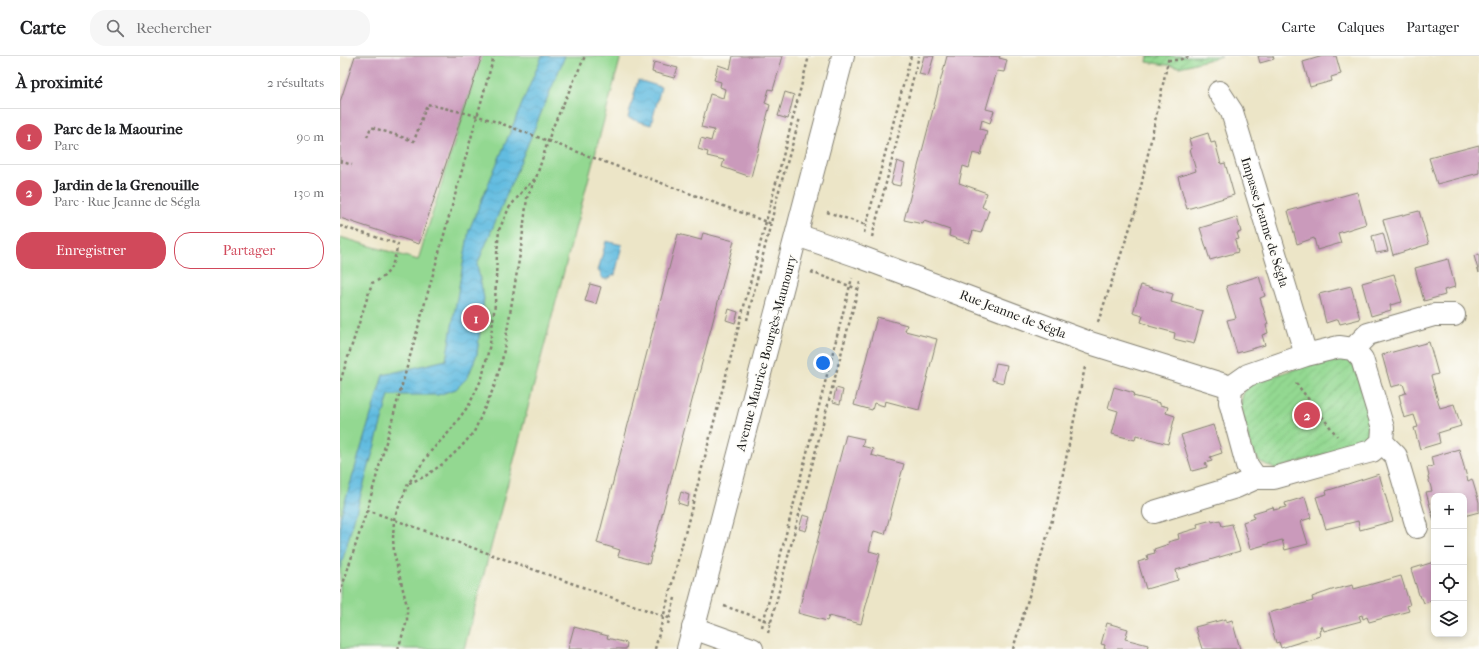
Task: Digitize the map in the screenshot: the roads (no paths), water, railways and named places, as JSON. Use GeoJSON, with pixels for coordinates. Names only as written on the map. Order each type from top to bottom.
{"type":"FeatureCollection","features":[{"type":"Feature","properties":{"kind":"street","name":"Avenue Maurice Bourgès-Maunoury"},"geometry":{"type":"LineString","coordinates":[[688,649],[843,56]]}},
{"type":"Feature","properties":{"kind":"street","name":"Impasse Jeanne de Ségla"},"geometry":{"type":"LineString","coordinates":[[1218,92],[1232,112],[1306,354]]}},
{"type":"Feature","properties":{"kind":"street","name":"Rue Jeanne de Ségla"},"geometry":{"type":"LineString","coordinates":[[797,235],[858,256],[1090,343],[1231,386]]}},
{"type":"Feature","properties":{"kind":"street"},"geometry":{"type":"LineString","coordinates":[[1353,349],[1368,334],[1434,315],[1454,315]]}},
{"type":"Feature","properties":{"kind":"street"},"geometry":{"type":"LineString","coordinates":[[1154,512],[1236,487],[1256,478],[1274,478],[1372,451],[1382,442],[1383,428],[1362,359],[1353,349],[1338,347],[1306,354],[1248,375],[1231,386],[1230,402],[1247,465],[1256,478]]}},
{"type":"Feature","properties":{"kind":"street"},"geometry":{"type":"LineString","coordinates":[[1382,442],[1396,456],[1417,527]]}},
{"type":"Feature","properties":{"kind":"street"},"geometry":{"type":"LineString","coordinates":[[693,628],[760,640]]}},
{"type":"Feature","properties":{"kind":"water"},"geometry":{"type":"Polygon","coordinates":[[[542,56],[565,56],[477,265],[484,298],[477,354],[468,377],[456,389],[438,395],[389,395],[340,569],[340,518],[383,375],[446,360],[469,230],[542,56]]]}},
{"type":"Feature","properties":{"kind":"water"},"geometry":{"type":"Polygon","coordinates":[[[638,80],[661,87],[651,125],[628,118],[638,80]]]}},
{"type":"Feature","properties":{"kind":"water"},"geometry":{"type":"Polygon","coordinates":[[[606,241],[622,245],[615,275],[608,279],[604,279],[598,271],[606,241]]]}},
{"type":"Feature","properties":{"kind":"place","name":"Parc de la Maourine"},"geometry":{"type":"Point","coordinates":[476,318]}},
{"type":"Feature","properties":{"kind":"place","name":"Jardin de la Grenouille"},"geometry":{"type":"Point","coordinates":[1307,415]}}]}
